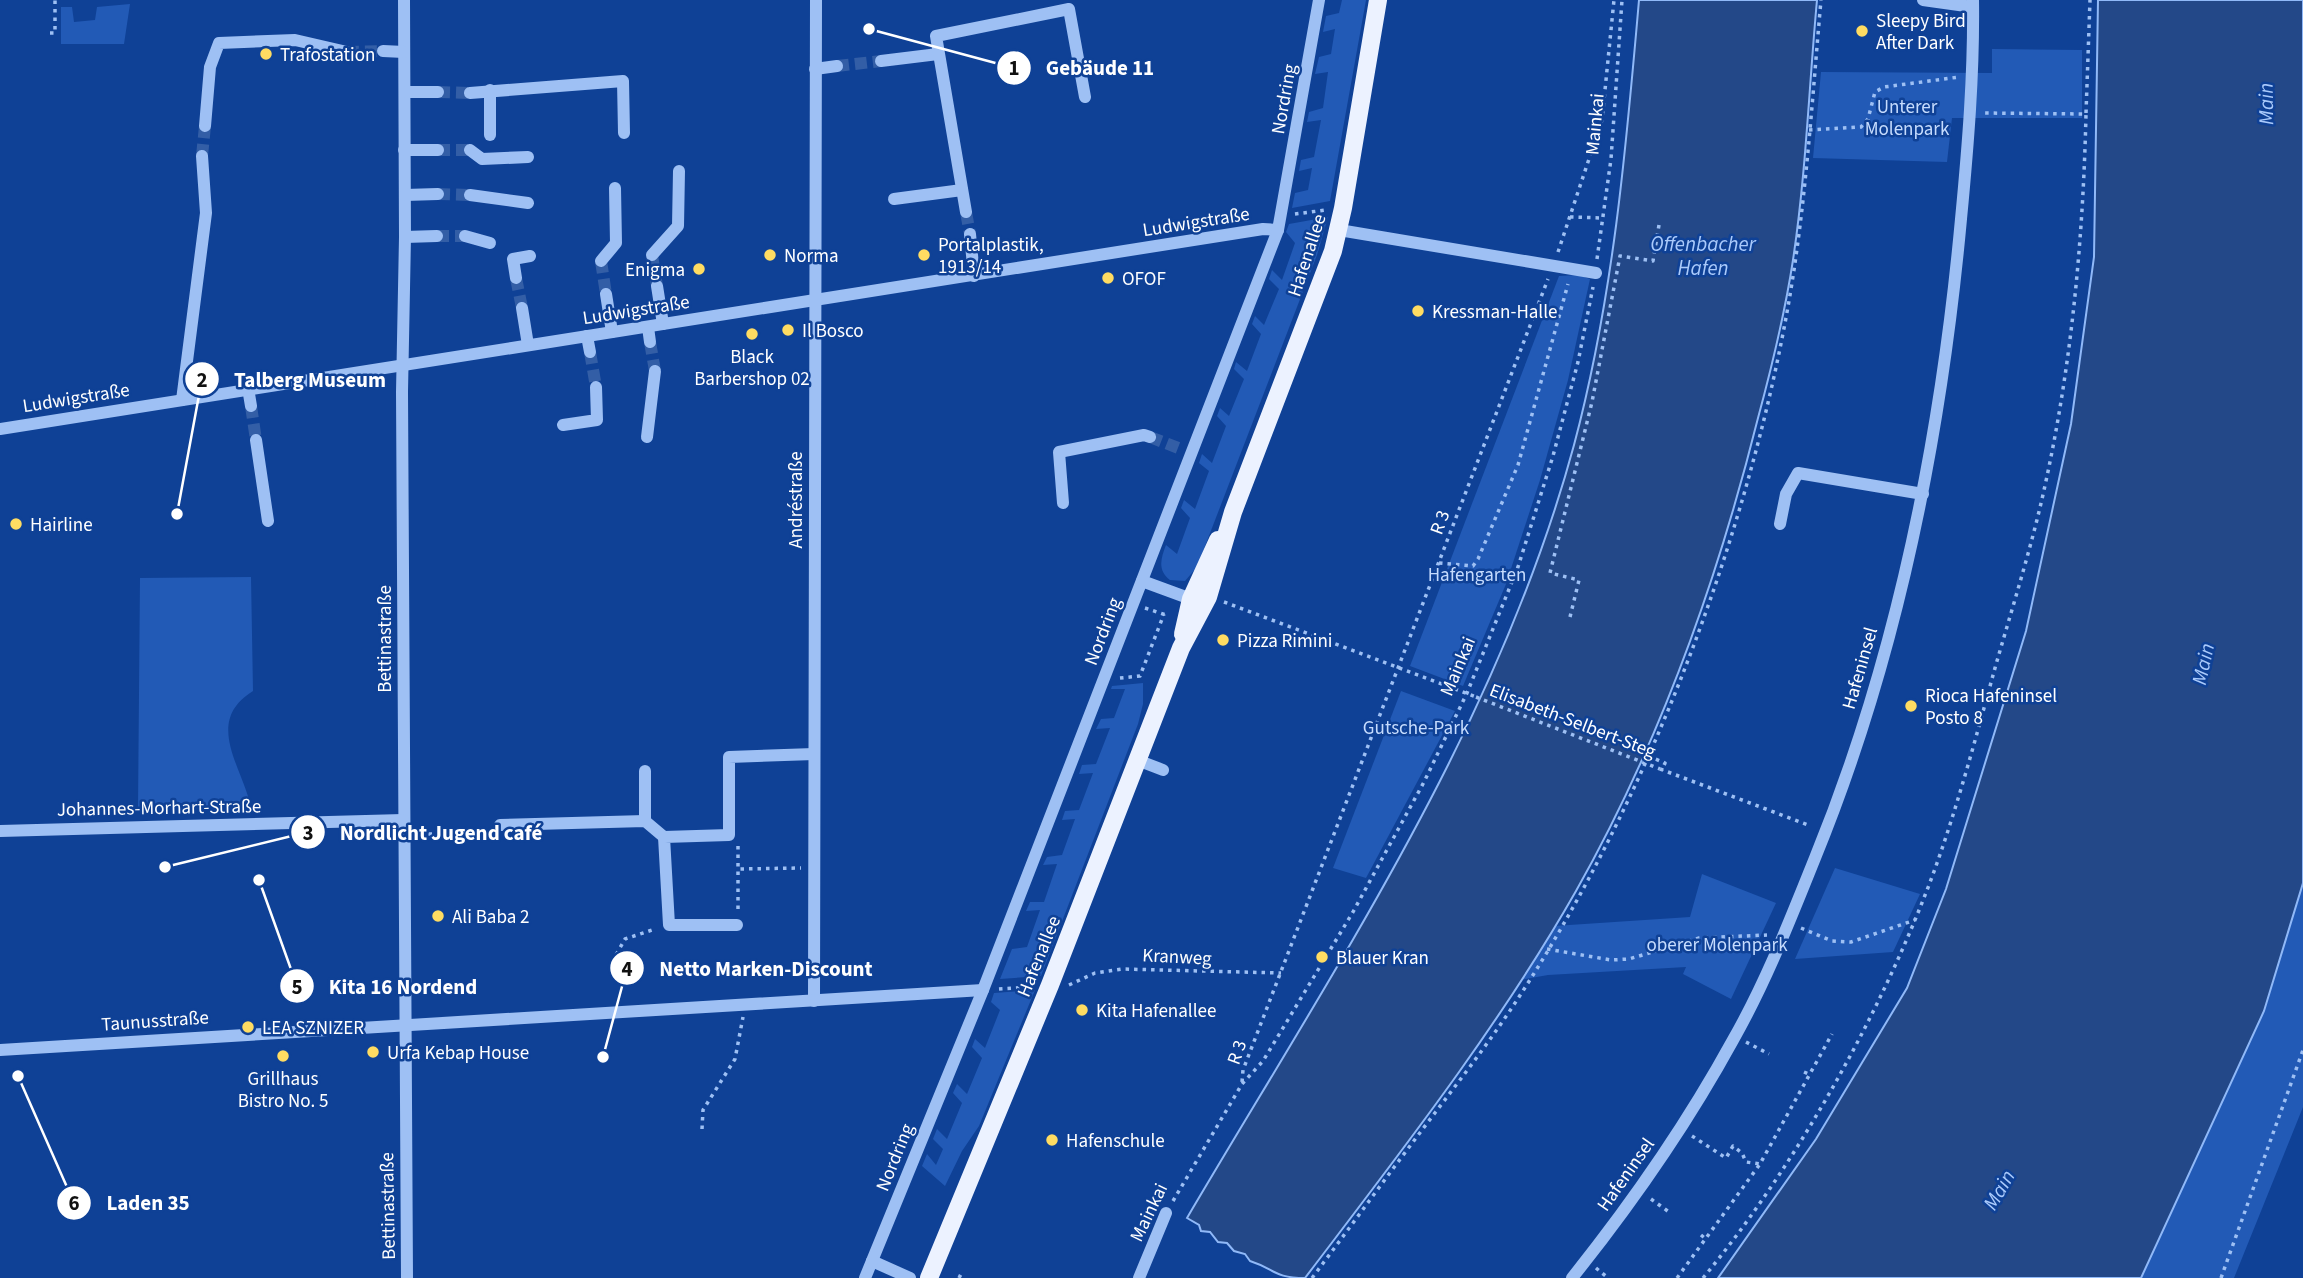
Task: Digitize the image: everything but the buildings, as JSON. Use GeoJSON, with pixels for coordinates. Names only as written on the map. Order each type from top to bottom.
{"type":"FeatureCollection","features":[{"type":"Feature","properties":{"kind":"main road","name":"Hafenallee"},"geometry":{"type":"LineString","coordinates":[[929,1278],[1050,985],[1181,648],[1208,597],[1233,512],[1339,230],[1378,0]]}},
{"type":"Feature","properties":{"kind":"main road","name":"Hafenallee"},"geometry":{"type":"LineString","coordinates":[[1181,648],[1191,599],[1233,512]]}},
{"type":"Feature","properties":{"kind":"street","name":"Bettinastraße"},"geometry":{"type":"LineString","coordinates":[[404,0],[403,820],[407,1278]]}},
{"type":"Feature","properties":{"kind":"street","name":"Andréstraße"},"geometry":{"type":"LineString","coordinates":[[814,1001],[816,0]]}},
{"type":"Feature","properties":{"kind":"street","name":"Nordring"},"geometry":{"type":"LineString","coordinates":[[865,1278],[983,990],[1104,680],[1142,581],[1186,451],[1278,230],[1320,0]]}},
{"type":"Feature","properties":{"kind":"street"},"geometry":{"type":"LineString","coordinates":[[1923,0],[1973,4]]}},
{"type":"Feature","properties":{"kind":"street","name":"Hafeninsel"},"geometry":{"type":"LineString","coordinates":[[1572,1278],[1681,1127],[1735,1037],[1783,937],[1826,832],[1869,705],[1895,613],[1923,494],[1956,282],[1969,113],[1973,4]]}},
{"type":"Feature","properties":{"kind":"street"},"geometry":{"type":"LineString","coordinates":[[966,212],[936,36],[1069,9],[1085,97]]}},
{"type":"Feature","properties":{"kind":"street"},"geometry":{"type":"LineString","coordinates":[[205,126],[210,67],[219,43],[295,40],[347,52]]}},
{"type":"Feature","properties":{"kind":"street"},"geometry":{"type":"LineString","coordinates":[[383,51],[404,52]]}},
{"type":"Feature","properties":{"kind":"street"},"geometry":{"type":"LineString","coordinates":[[881,61],[938,54]]}},
{"type":"Feature","properties":{"kind":"street"},"geometry":{"type":"LineString","coordinates":[[815,69],[837,66]]}},
{"type":"Feature","properties":{"kind":"street"},"geometry":{"type":"LineString","coordinates":[[470,93],[623,81],[624,133]]}},
{"type":"Feature","properties":{"kind":"street"},"geometry":{"type":"LineString","coordinates":[[490,90],[490,135]]}},
{"type":"Feature","properties":{"kind":"street"},"geometry":{"type":"LineString","coordinates":[[405,92],[438,93]]}},
{"type":"Feature","properties":{"kind":"street"},"geometry":{"type":"LineString","coordinates":[[470,149],[482,159],[528,158]]}},
{"type":"Feature","properties":{"kind":"street"},"geometry":{"type":"LineString","coordinates":[[404,150],[438,150]]}},
{"type":"Feature","properties":{"kind":"street"},"geometry":{"type":"LineString","coordinates":[[182,400],[206,213],[202,156]]}},
{"type":"Feature","properties":{"kind":"street"},"geometry":{"type":"LineString","coordinates":[[652,255],[678,226],[679,171]]}},
{"type":"Feature","properties":{"kind":"street"},"geometry":{"type":"LineString","coordinates":[[601,261],[616,243],[615,188]]}},
{"type":"Feature","properties":{"kind":"street"},"geometry":{"type":"LineString","coordinates":[[894,199],[962,190]]}},
{"type":"Feature","properties":{"kind":"street"},"geometry":{"type":"LineString","coordinates":[[405,195],[438,194]]}},
{"type":"Feature","properties":{"kind":"street"},"geometry":{"type":"LineString","coordinates":[[470,195],[528,203]]}},
{"type":"Feature","properties":{"kind":"street","name":"Ludwigstraße"},"geometry":{"type":"LineString","coordinates":[[0,429],[1263,229],[1278,230]]}},
{"type":"Feature","properties":{"kind":"street"},"geometry":{"type":"LineString","coordinates":[[1339,230],[1596,273]]}},
{"type":"Feature","properties":{"kind":"street"},"geometry":{"type":"LineString","coordinates":[[970,234],[974,275]]}},
{"type":"Feature","properties":{"kind":"street"},"geometry":{"type":"LineString","coordinates":[[405,237],[438,236]]}},
{"type":"Feature","properties":{"kind":"street"},"geometry":{"type":"LineString","coordinates":[[465,236],[490,243]]}},
{"type":"Feature","properties":{"kind":"street"},"geometry":{"type":"LineString","coordinates":[[516,278],[513,258],[530,256]]}},
{"type":"Feature","properties":{"kind":"street"},"geometry":{"type":"LineString","coordinates":[[657,286],[663,324]]}},
{"type":"Feature","properties":{"kind":"street"},"geometry":{"type":"LineString","coordinates":[[606,294],[612,332]]}},
{"type":"Feature","properties":{"kind":"street"},"geometry":{"type":"LineString","coordinates":[[522,308],[528,345]]}},
{"type":"Feature","properties":{"kind":"street"},"geometry":{"type":"LineString","coordinates":[[648,327],[650,342]]}},
{"type":"Feature","properties":{"kind":"street"},"geometry":{"type":"LineString","coordinates":[[587,335],[590,352]]}},
{"type":"Feature","properties":{"kind":"street"},"geometry":{"type":"LineString","coordinates":[[647,437],[655,371]]}},
{"type":"Feature","properties":{"kind":"street"},"geometry":{"type":"LineString","coordinates":[[563,425],[597,420],[596,387]]}},
{"type":"Feature","properties":{"kind":"street"},"geometry":{"type":"LineString","coordinates":[[248,388],[251,406]]}},
{"type":"Feature","properties":{"kind":"street"},"geometry":{"type":"LineString","coordinates":[[1063,503],[1059,452],[1144,435],[1150,437]]}},
{"type":"Feature","properties":{"kind":"street"},"geometry":{"type":"LineString","coordinates":[[256,440],[268,521]]}},
{"type":"Feature","properties":{"kind":"street"},"geometry":{"type":"LineString","coordinates":[[1780,524],[1786,494],[1798,472],[1923,494]]}},
{"type":"Feature","properties":{"kind":"street"},"geometry":{"type":"LineString","coordinates":[[1142,581],[1191,599]]}},
{"type":"Feature","properties":{"kind":"street"},"geometry":{"type":"LineString","coordinates":[[500,825],[645,821],[664,837],[729,835],[729,757],[814,754]]}},
{"type":"Feature","properties":{"kind":"street"},"geometry":{"type":"LineString","coordinates":[[1137,760],[1163,770]]}},
{"type":"Feature","properties":{"kind":"street"},"geometry":{"type":"LineString","coordinates":[[645,771],[645,821]]}},
{"type":"Feature","properties":{"kind":"street","name":"Johannes-Morhart-Straße"},"geometry":{"type":"LineString","coordinates":[[0,831],[403,820]]}},
{"type":"Feature","properties":{"kind":"street"},"geometry":{"type":"LineString","coordinates":[[664,837],[669,925],[737,925]]}},
{"type":"Feature","properties":{"kind":"street","name":"Taunusstraße"},"geometry":{"type":"LineString","coordinates":[[0,1050],[404,1023],[983,990]]}},
{"type":"Feature","properties":{"kind":"street","name":"Mainkai"},"geometry":{"type":"LineString","coordinates":[[1139,1278],[1166,1213]]}},
{"type":"Feature","properties":{"kind":"street"},"geometry":{"type":"LineString","coordinates":[[872,1261],[910,1278]]}},
{"type":"Feature","properties":{"kind":"path"},"geometry":{"type":"LineString","coordinates":[[50,33],[55,33],[55,0]]}},
{"type":"Feature","properties":{"kind":"path","name":"R 3"},"geometry":{"type":"LineString","coordinates":[[1242,1084],[1243,1070],[1553,266],[1602,120],[1614,0]]}},
{"type":"Feature","properties":{"kind":"path","name":"Mainkai"},"geometry":{"type":"LineString","coordinates":[[1166,1213],[1242,1084],[1263,1061],[1353,912],[1424,782],[1467,693],[1518,567],[1553,456],[1578,362],[1596,273],[1611,159],[1622,0]]}},
{"type":"Feature","properties":{"kind":"path"},"geometry":{"type":"LineString","coordinates":[[1312,1278],[1475,1061],[1518,999],[1590,872],[1648,756],[1707,606],[1754,459],[1788,304],[1801,227],[1821,0]]}},
{"type":"Feature","properties":{"kind":"path"},"geometry":{"type":"LineString","coordinates":[[1703,1278],[1741,1232],[1844,1067],[1933,875],[1977,735],[2042,498],[2065,373],[2079,273],[2090,0]]}},
{"type":"Feature","properties":{"kind":"path"},"geometry":{"type":"LineString","coordinates":[[1809,130],[1861,127],[1868,119],[1875,92],[1884,87],[1971,76]]}},
{"type":"Feature","properties":{"kind":"path"},"geometry":{"type":"LineString","coordinates":[[1969,113],[2086,114]]}},
{"type":"Feature","properties":{"kind":"path"},"geometry":{"type":"LineString","coordinates":[[1282,216],[1343,208]]}},
{"type":"Feature","properties":{"kind":"path"},"geometry":{"type":"LineString","coordinates":[[1570,216],[1603,218]]}},
{"type":"Feature","properties":{"kind":"path"},"geometry":{"type":"LineString","coordinates":[[1570,617],[1579,580],[1550,573],[1592,402],[1619,256],[1653,261],[1659,225]]}},
{"type":"Feature","properties":{"kind":"path"},"geometry":{"type":"LineString","coordinates":[[1439,564],[1473,566],[1478,559],[1518,466],[1566,300],[1568,268]]}},
{"type":"Feature","properties":{"kind":"path","name":"Elisabeth-Selbert-Steg"},"geometry":{"type":"LineString","coordinates":[[1224,602],[1826,832]]}},
{"type":"Feature","properties":{"kind":"path"},"geometry":{"type":"LineString","coordinates":[[1104,680],[1140,676],[1167,615],[1133,604]]}},
{"type":"Feature","properties":{"kind":"path"},"geometry":{"type":"LineString","coordinates":[[1648,756],[1665,763],[1661,769]]}},
{"type":"Feature","properties":{"kind":"path"},"geometry":{"type":"LineString","coordinates":[[404,835],[490,834],[500,825]]}},
{"type":"Feature","properties":{"kind":"path"},"geometry":{"type":"LineString","coordinates":[[737,925],[738,869],[814,868]]}},
{"type":"Feature","properties":{"kind":"path"},"geometry":{"type":"LineString","coordinates":[[1789,923],[1839,942],[1859,940],[1898,923],[1914,920]]}},
{"type":"Feature","properties":{"kind":"path"},"geometry":{"type":"LineString","coordinates":[[612,961],[625,939],[669,925]]}},
{"type":"Feature","properties":{"kind":"path"},"geometry":{"type":"LineString","coordinates":[[1547,949],[1611,960],[1629,959],[1699,938],[1760,934],[1783,937]]}},
{"type":"Feature","properties":{"kind":"path","name":"Kranweg"},"geometry":{"type":"LineString","coordinates":[[1075,984],[1095,973],[1122,968],[1281,973]]}},
{"type":"Feature","properties":{"kind":"path"},"geometry":{"type":"LineString","coordinates":[[983,990],[1050,985]]}},
{"type":"Feature","properties":{"kind":"path"},"geometry":{"type":"LineString","coordinates":[[702,1129],[704,1110],[735,1059],[746,1005]]}},
{"type":"Feature","properties":{"kind":"path"},"geometry":{"type":"LineString","coordinates":[[1677,1278],[1760,1164],[1832,1034]]}},
{"type":"Feature","properties":{"kind":"path"},"geometry":{"type":"LineString","coordinates":[[1735,1037],[1769,1054]]}},
{"type":"Feature","properties":{"kind":"path"},"geometry":{"type":"LineString","coordinates":[[2221,1278],[2303,1050]]}},
{"type":"Feature","properties":{"kind":"path"},"geometry":{"type":"LineString","coordinates":[[1804,1072],[1811,1075]]}},
{"type":"Feature","properties":{"kind":"path"},"geometry":{"type":"LineString","coordinates":[[1681,1127],[1726,1158],[1733,1146],[1742,1153],[1746,1162],[1760,1164]]}},
{"type":"Feature","properties":{"kind":"path"},"geometry":{"type":"LineString","coordinates":[[1638,1190],[1669,1212]]}},
{"type":"Feature","properties":{"kind":"path"},"geometry":{"type":"LineString","coordinates":[[1701,1235],[1707,1240]]}},
{"type":"Feature","properties":{"kind":"green space"},"geometry":{"type":"Polygon","coordinates":[[[1342,0],[1366,0],[1330,201],[1292,208],[1295,193],[1308,190],[1312,168],[1299,171],[1301,160],[1314,157],[1321,120],[1307,122],[1309,112],[1323,108],[1328,72],[1315,74],[1319,57],[1331,54],[1335,29],[1323,32],[1326,16],[1339,13],[1342,0]]]}},
{"type":"Feature","properties":{"kind":"green space"},"geometry":{"type":"Polygon","coordinates":[[[130,4],[124,44],[61,44],[61,7],[72,7],[74,22],[95,20],[97,7],[130,4]]]}},
{"type":"Feature","properties":{"kind":"green space","name":"Unterer Molenpark"},"geometry":{"type":"Polygon","coordinates":[[[1992,49],[2082,50],[2082,118],[1952,118],[1947,162],[1813,158],[1821,72],[1992,73],[1992,49]]]}},
{"type":"Feature","properties":{"kind":"green space"},"geometry":{"type":"Polygon","coordinates":[[[1328,217],[1317,255],[1197,567],[1185,581],[1170,580],[1162,568],[1164,550],[1166,545],[1177,554],[1190,518],[1181,508],[1184,500],[1195,509],[1209,471],[1199,463],[1202,454],[1212,463],[1226,426],[1217,416],[1220,408],[1229,416],[1244,379],[1234,369],[1236,362],[1247,371],[1261,334],[1252,324],[1255,316],[1264,325],[1279,289],[1269,279],[1272,270],[1282,280],[1295,243],[1286,232],[1289,224],[1328,217]]]}},
{"type":"Feature","properties":{"kind":"green space","name":"Hafengarten"},"geometry":{"type":"Polygon","coordinates":[[[1578,275],[1590,279],[1568,380],[1540,480],[1506,584],[1463,686],[1410,666],[1559,276],[1578,275]]]}},
{"type":"Feature","properties":{"kind":"green space"},"geometry":{"type":"Polygon","coordinates":[[[251,577],[253,691],[238,703],[230,717],[228,731],[230,746],[251,808],[138,809],[140,578],[251,577]]]}},
{"type":"Feature","properties":{"kind":"green space"},"geometry":{"type":"Polygon","coordinates":[[[1143,683],[1143,704],[1138,724],[1041,976],[1000,979],[1012,949],[1027,947],[1040,910],[1026,911],[1030,902],[1044,902],[1057,864],[1043,865],[1047,857],[1062,855],[1075,819],[1062,820],[1065,811],[1079,810],[1093,773],[1079,774],[1082,765],[1096,764],[1110,728],[1096,729],[1101,719],[1114,718],[1125,689],[1111,689],[1112,686],[1143,683]]]}},
{"type":"Feature","properties":{"kind":"green space","name":"Gutsche-Park"},"geometry":{"type":"Polygon","coordinates":[[[1401,691],[1455,711],[1366,878],[1333,868],[1401,691]]]}},
{"type":"Feature","properties":{"kind":"green space"},"geometry":{"type":"Polygon","coordinates":[[[1835,868],[1920,894],[1893,952],[1795,959],[1835,868]]]}},
{"type":"Feature","properties":{"kind":"green space","name":"oberer Molenpark"},"geometry":{"type":"Polygon","coordinates":[[[1702,874],[1776,903],[1731,999],[1683,974],[1686,967],[1548,975],[1520,980],[1554,926],[1690,917],[1702,874]]]}},
{"type":"Feature","properties":{"kind":"green space"},"geometry":{"type":"Polygon","coordinates":[[[2303,883],[2303,1107],[2234,1278],[2141,1278],[2264,1011],[2303,883]]]}},
{"type":"Feature","properties":{"kind":"green space"},"geometry":{"type":"Polygon","coordinates":[[[1035,990],[979,1126],[962,1151],[945,1186],[922,1166],[927,1154],[936,1165],[943,1149],[933,1139],[937,1129],[947,1139],[962,1103],[953,1093],[957,1084],[967,1094],[982,1058],[972,1047],[975,1039],[985,1048],[1000,1010],[991,1002],[994,993],[1035,990]]]}},
{"type":"Feature","properties":{"kind":"water","name":"Offenbacher Hafen"},"geometry":{"type":"Polygon","coordinates":[[[1639,0],[1817,0],[1793,260],[1778,339],[1742,479],[1683,661],[1634,778],[1576,891],[1481,1041],[1305,1278],[1281,1275],[1250,1261],[1245,1254],[1234,1251],[1227,1243],[1218,1242],[1210,1232],[1201,1231],[1199,1225],[1187,1218],[1354,939],[1407,844],[1457,748],[1502,649],[1542,549],[1574,445],[1599,335],[1623,168],[1639,0]]]}},
{"type":"Feature","properties":{"kind":"water","name":"Main"},"geometry":{"type":"Polygon","coordinates":[[[2098,0],[2303,0],[2303,883],[2264,1011],[2141,1278],[1718,1278],[1816,1139],[1907,988],[1946,889],[2026,631],[2071,424],[2094,257],[2098,0]]]}},
{"type":"Feature","properties":{"kind":"tunnel"},"geometry":{"type":"LineString","coordinates":[[347,52],[383,51]]}},
{"type":"Feature","properties":{"kind":"tunnel"},"geometry":{"type":"LineString","coordinates":[[837,66],[881,61]]}},
{"type":"Feature","properties":{"kind":"tunnel"},"geometry":{"type":"LineString","coordinates":[[438,92],[470,93]]}},
{"type":"Feature","properties":{"kind":"tunnel"},"geometry":{"type":"LineString","coordinates":[[202,156],[205,126]]}},
{"type":"Feature","properties":{"kind":"tunnel"},"geometry":{"type":"LineString","coordinates":[[438,150],[470,150]]}},
{"type":"Feature","properties":{"kind":"tunnel"},"geometry":{"type":"LineString","coordinates":[[438,194],[470,195]]}},
{"type":"Feature","properties":{"kind":"tunnel"},"geometry":{"type":"LineString","coordinates":[[966,212],[970,234]]}},
{"type":"Feature","properties":{"kind":"tunnel"},"geometry":{"type":"LineString","coordinates":[[437,236],[465,236]]}},
{"type":"Feature","properties":{"kind":"tunnel"},"geometry":{"type":"LineString","coordinates":[[652,255],[657,286]]}},
{"type":"Feature","properties":{"kind":"tunnel"},"geometry":{"type":"LineString","coordinates":[[601,261],[606,294]]}},
{"type":"Feature","properties":{"kind":"tunnel"},"geometry":{"type":"LineString","coordinates":[[516,278],[522,308]]}},
{"type":"Feature","properties":{"kind":"tunnel"},"geometry":{"type":"LineString","coordinates":[[650,342],[655,371]]}},
{"type":"Feature","properties":{"kind":"tunnel"},"geometry":{"type":"LineString","coordinates":[[590,352],[596,387]]}},
{"type":"Feature","properties":{"kind":"tunnel"},"geometry":{"type":"LineString","coordinates":[[251,406],[256,440]]}},
{"type":"Feature","properties":{"kind":"tunnel"},"geometry":{"type":"LineString","coordinates":[[1150,437],[1181,449]]}},
{"type":"Feature","properties":{"kind":"place","name":"Gebäude 11"},"geometry":{"type":"Point","coordinates":[869,29]}},
{"type":"Feature","properties":{"kind":"place","name":"Sleepy Bird After Dark"},"geometry":{"type":"Point","coordinates":[1862,31]}},
{"type":"Feature","properties":{"kind":"place","name":"Trafostation"},"geometry":{"type":"Point","coordinates":[266,54]}},
{"type":"Feature","properties":{"kind":"place","name":"Norma"},"geometry":{"type":"Point","coordinates":[770,255]}},
{"type":"Feature","properties":{"kind":"place","name":"Portalplastik, 1913/14"},"geometry":{"type":"Point","coordinates":[924,255]}},
{"type":"Feature","properties":{"kind":"place","name":"Enigma"},"geometry":{"type":"Point","coordinates":[699,269]}},
{"type":"Feature","properties":{"kind":"place","name":"OFOF"},"geometry":{"type":"Point","coordinates":[1108,278]}},
{"type":"Feature","properties":{"kind":"place","name":"Kressman-Halle"},"geometry":{"type":"Point","coordinates":[1418,311]}},
{"type":"Feature","properties":{"kind":"place","name":"Il Bosco"},"geometry":{"type":"Point","coordinates":[788,330]}},
{"type":"Feature","properties":{"kind":"place","name":"Black Barbershop 02"},"geometry":{"type":"Point","coordinates":[752,334]}},
{"type":"Feature","properties":{"kind":"place","name":"Talberg Museum"},"geometry":{"type":"Point","coordinates":[177,514]}},
{"type":"Feature","properties":{"kind":"place","name":"Hairline"},"geometry":{"type":"Point","coordinates":[16,524]}},
{"type":"Feature","properties":{"kind":"place","name":"Pizza Rimini"},"geometry":{"type":"Point","coordinates":[1223,640]}},
{"type":"Feature","properties":{"kind":"place","name":"Rioca Hafeninsel Posto 8"},"geometry":{"type":"Point","coordinates":[1911,706]}},
{"type":"Feature","properties":{"kind":"place","name":"Nordlicht Jugend café"},"geometry":{"type":"Point","coordinates":[165,867]}},
{"type":"Feature","properties":{"kind":"place","name":"Kita 16 Nordend"},"geometry":{"type":"Point","coordinates":[259,880]}},
{"type":"Feature","properties":{"kind":"place","name":"Ali Baba 2"},"geometry":{"type":"Point","coordinates":[438,916]}},
{"type":"Feature","properties":{"kind":"place","name":"Blauer Kran"},"geometry":{"type":"Point","coordinates":[1322,957]}},
{"type":"Feature","properties":{"kind":"place","name":"Kita Hafenallee"},"geometry":{"type":"Point","coordinates":[1082,1010]}},
{"type":"Feature","properties":{"kind":"place","name":"LEA SZNIZER"},"geometry":{"type":"Point","coordinates":[248,1027]}},
{"type":"Feature","properties":{"kind":"place","name":"Urfa Kebap House"},"geometry":{"type":"Point","coordinates":[373,1052]}},
{"type":"Feature","properties":{"kind":"place","name":"Grillhaus Bistro No. 5"},"geometry":{"type":"Point","coordinates":[283,1056]}},
{"type":"Feature","properties":{"kind":"place","name":"Netto Marken-Discount"},"geometry":{"type":"Point","coordinates":[603,1057]}},
{"type":"Feature","properties":{"kind":"place","name":"Laden 35"},"geometry":{"type":"Point","coordinates":[18,1076]}},
{"type":"Feature","properties":{"kind":"place","name":"Hafenschule"},"geometry":{"type":"Point","coordinates":[1052,1140]}}]}
